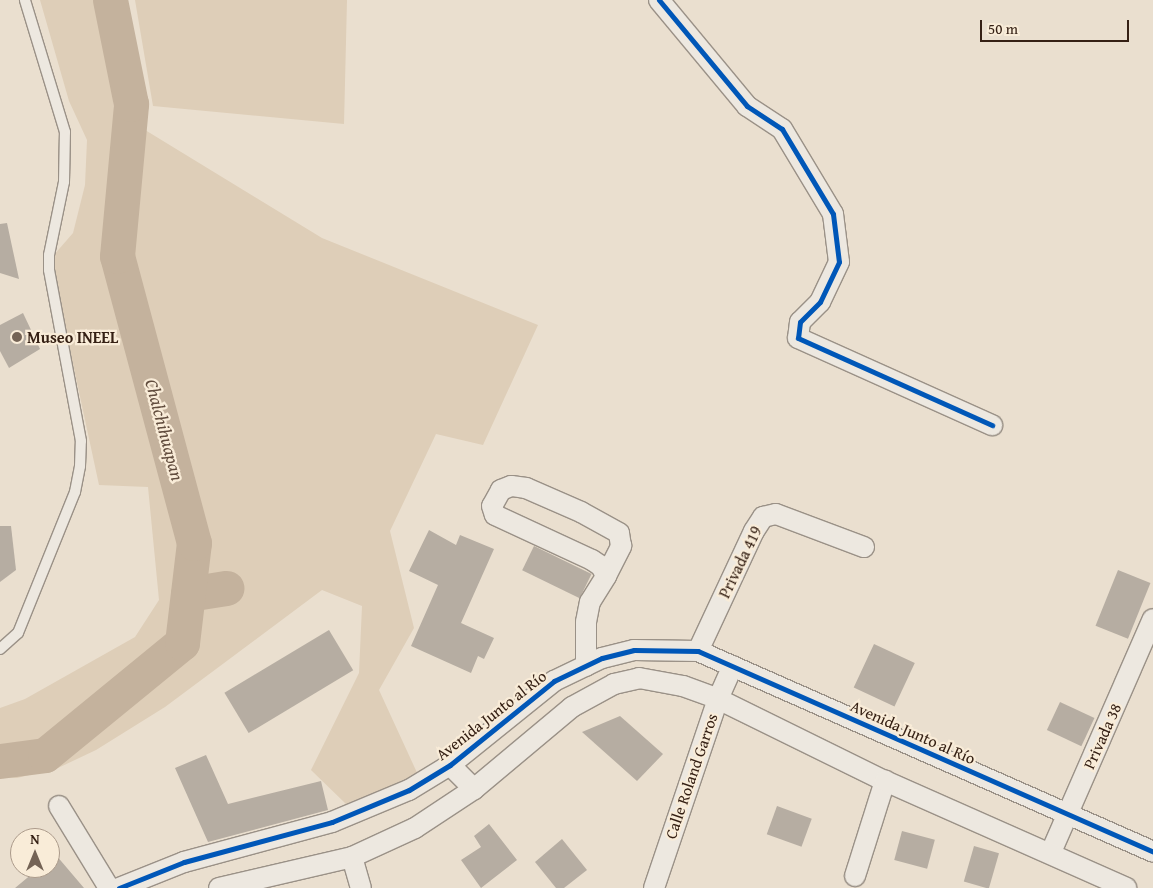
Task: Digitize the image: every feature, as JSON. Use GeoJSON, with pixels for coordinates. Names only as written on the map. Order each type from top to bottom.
{"type":"FeatureCollection","features":[{"type":"Feature","properties":{"kind":"street"},"geometry":{"type":"LineString","coordinates":[[659,0],[747,106],[782,129],[833,214],[839,262],[820,302],[800,322],[798,338],[992,425]]}},
{"type":"Feature","properties":{"kind":"street"},"geometry":{"type":"LineString","coordinates":[[586,666],[586,622],[590,602],[606,576],[621,546],[619,533],[582,512],[526,488],[511,486],[501,490],[492,506],[495,515],[592,560],[601,566],[606,576]]}},
{"type":"Feature","properties":{"kind":"street","name":"Privada 419"},"geometry":{"type":"LineString","coordinates":[[698,651],[754,531],[763,517],[776,514],[864,547]]}},
{"type":"Feature","properties":{"kind":"street","name":"Privada 38"},"geometry":{"type":"LineString","coordinates":[[1051,852],[1153,619]]}},
{"type":"Feature","properties":{"kind":"street","name":"Avenida Junto al Río"},"geometry":{"type":"LineString","coordinates":[[119,888],[184,862],[332,822],[410,790],[450,765],[554,681],[586,666],[634,650],[698,651],[1153,852]]}},
{"type":"Feature","properties":{"kind":"street","name":"Calle Roland Garros"},"geometry":{"type":"LineString","coordinates":[[654,888],[718,699],[733,666]]}},
{"type":"Feature","properties":{"kind":"street"},"geometry":{"type":"LineString","coordinates":[[219,888],[352,857],[415,828],[474,789],[572,706],[614,684],[639,678],[683,686],[718,699],[885,781],[1051,852],[1126,888]]}},
{"type":"Feature","properties":{"kind":"street"},"geometry":{"type":"LineString","coordinates":[[450,765],[474,789]]}},
{"type":"Feature","properties":{"kind":"street"},"geometry":{"type":"LineString","coordinates":[[855,876],[885,781]]}},
{"type":"Feature","properties":{"kind":"street"},"geometry":{"type":"LineString","coordinates":[[60,806],[110,888]]}},
{"type":"Feature","properties":{"kind":"street"},"geometry":{"type":"LineString","coordinates":[[352,857],[361,888]]}},
{"type":"Feature","properties":{"kind":"lane"},"geometry":{"type":"LineString","coordinates":[[0,650],[18,633],[75,492],[80,466],[81,441],[49,270],[49,255],[64,182],[65,132],[25,0]]}},
{"type":"Feature","properties":{"kind":"shaded area"},"geometry":{"type":"Polygon","coordinates":[[[40,0],[99,0],[113,81],[114,111],[322,238],[538,325],[483,445],[436,434],[390,531],[414,628],[379,690],[419,777],[346,804],[311,770],[359,673],[362,606],[322,590],[165,707],[96,750],[58,768],[17,778],[0,777],[0,708],[25,699],[135,637],[159,600],[148,487],[99,485],[56,285],[53,256],[73,233],[85,185],[87,140],[69,101],[40,0]]]}},
{"type":"Feature","properties":{"kind":"shaded area"},"geometry":{"type":"Polygon","coordinates":[[[135,0],[347,0],[344,124],[153,106],[135,0]]]}},
{"type":"Feature","properties":{"kind":"building"},"geometry":{"type":"Polygon","coordinates":[[[7,223],[19,279],[0,273],[0,224],[7,223]]]}},
{"type":"Feature","properties":{"kind":"building","name":"Museo INEEL"},"geometry":{"type":"Polygon","coordinates":[[[23,313],[40,349],[9,368],[0,351],[0,325],[23,313]]]}},
{"type":"Feature","properties":{"kind":"building"},"geometry":{"type":"Polygon","coordinates":[[[0,526],[11,526],[16,570],[0,582],[0,526]]]}},
{"type":"Feature","properties":{"kind":"building"},"geometry":{"type":"Polygon","coordinates":[[[429,530],[456,545],[460,535],[494,549],[461,623],[494,638],[484,659],[478,656],[471,673],[411,646],[438,585],[409,571],[429,530]]]}},
{"type":"Feature","properties":{"kind":"building"},"geometry":{"type":"Polygon","coordinates":[[[534,546],[592,574],[580,598],[522,570],[534,546]]]}},
{"type":"Feature","properties":{"kind":"building"},"geometry":{"type":"Polygon","coordinates":[[[1118,570],[1150,583],[1128,639],[1096,626],[1118,570]]]}},
{"type":"Feature","properties":{"kind":"building"},"geometry":{"type":"Polygon","coordinates":[[[329,630],[353,670],[249,733],[224,693],[329,630]]]}},
{"type":"Feature","properties":{"kind":"building"},"geometry":{"type":"Polygon","coordinates":[[[874,644],[915,663],[894,707],[854,688],[874,644]]]}},
{"type":"Feature","properties":{"kind":"building"},"geometry":{"type":"Polygon","coordinates":[[[1060,702],[1094,718],[1081,746],[1047,730],[1060,702]]]}},
{"type":"Feature","properties":{"kind":"building"},"geometry":{"type":"Polygon","coordinates":[[[620,716],[663,754],[637,781],[582,732],[620,716]]]}},
{"type":"Feature","properties":{"kind":"building"},"geometry":{"type":"Polygon","coordinates":[[[206,755],[228,804],[321,781],[328,810],[208,842],[175,768],[206,755]]]}},
{"type":"Feature","properties":{"kind":"building"},"geometry":{"type":"Polygon","coordinates":[[[777,806],[812,819],[802,847],[767,834],[777,806]]]}},
{"type":"Feature","properties":{"kind":"building"},"geometry":{"type":"Polygon","coordinates":[[[489,824],[517,860],[481,888],[461,860],[481,847],[474,836],[489,824]]]}},
{"type":"Feature","properties":{"kind":"building"},"geometry":{"type":"Polygon","coordinates":[[[902,831],[935,840],[927,869],[894,860],[902,831]]]}},
{"type":"Feature","properties":{"kind":"building"},"geometry":{"type":"Polygon","coordinates":[[[562,839],[587,870],[564,888],[556,888],[535,862],[562,839]]]}},
{"type":"Feature","properties":{"kind":"building"},"geometry":{"type":"Polygon","coordinates":[[[974,846],[999,853],[989,888],[964,882],[974,846]]]}},
{"type":"Feature","properties":{"kind":"building"},"geometry":{"type":"Polygon","coordinates":[[[60,860],[84,888],[15,888],[27,878],[60,878],[60,860]]]}},
{"type":"Feature","properties":{"kind":"waterway","name":"Chalchihuapan"},"geometry":{"type":"LineString","coordinates":[[0,761],[45,755],[182,643],[194,543],[117,256],[131,104],[110,0]]}},
{"type":"Feature","properties":{"kind":"waterway"},"geometry":{"type":"LineString","coordinates":[[188,594],[227,588]]}},
{"type":"Feature","properties":{"kind":"cycle path"},"geometry":{"type":"LineString","coordinates":[[659,0],[747,106],[782,129],[833,214],[839,262],[820,302],[800,322],[798,338],[992,425]]}},
{"type":"Feature","properties":{"kind":"cycle path"},"geometry":{"type":"LineString","coordinates":[[119,888],[184,862],[332,822],[409,790],[450,765],[554,681],[602,658],[634,650],[698,651],[1153,852]]}},
{"type":"Feature","properties":{"kind":"place","name":"Museo INEEL"},"geometry":{"type":"Point","coordinates":[17,337]}}]}
